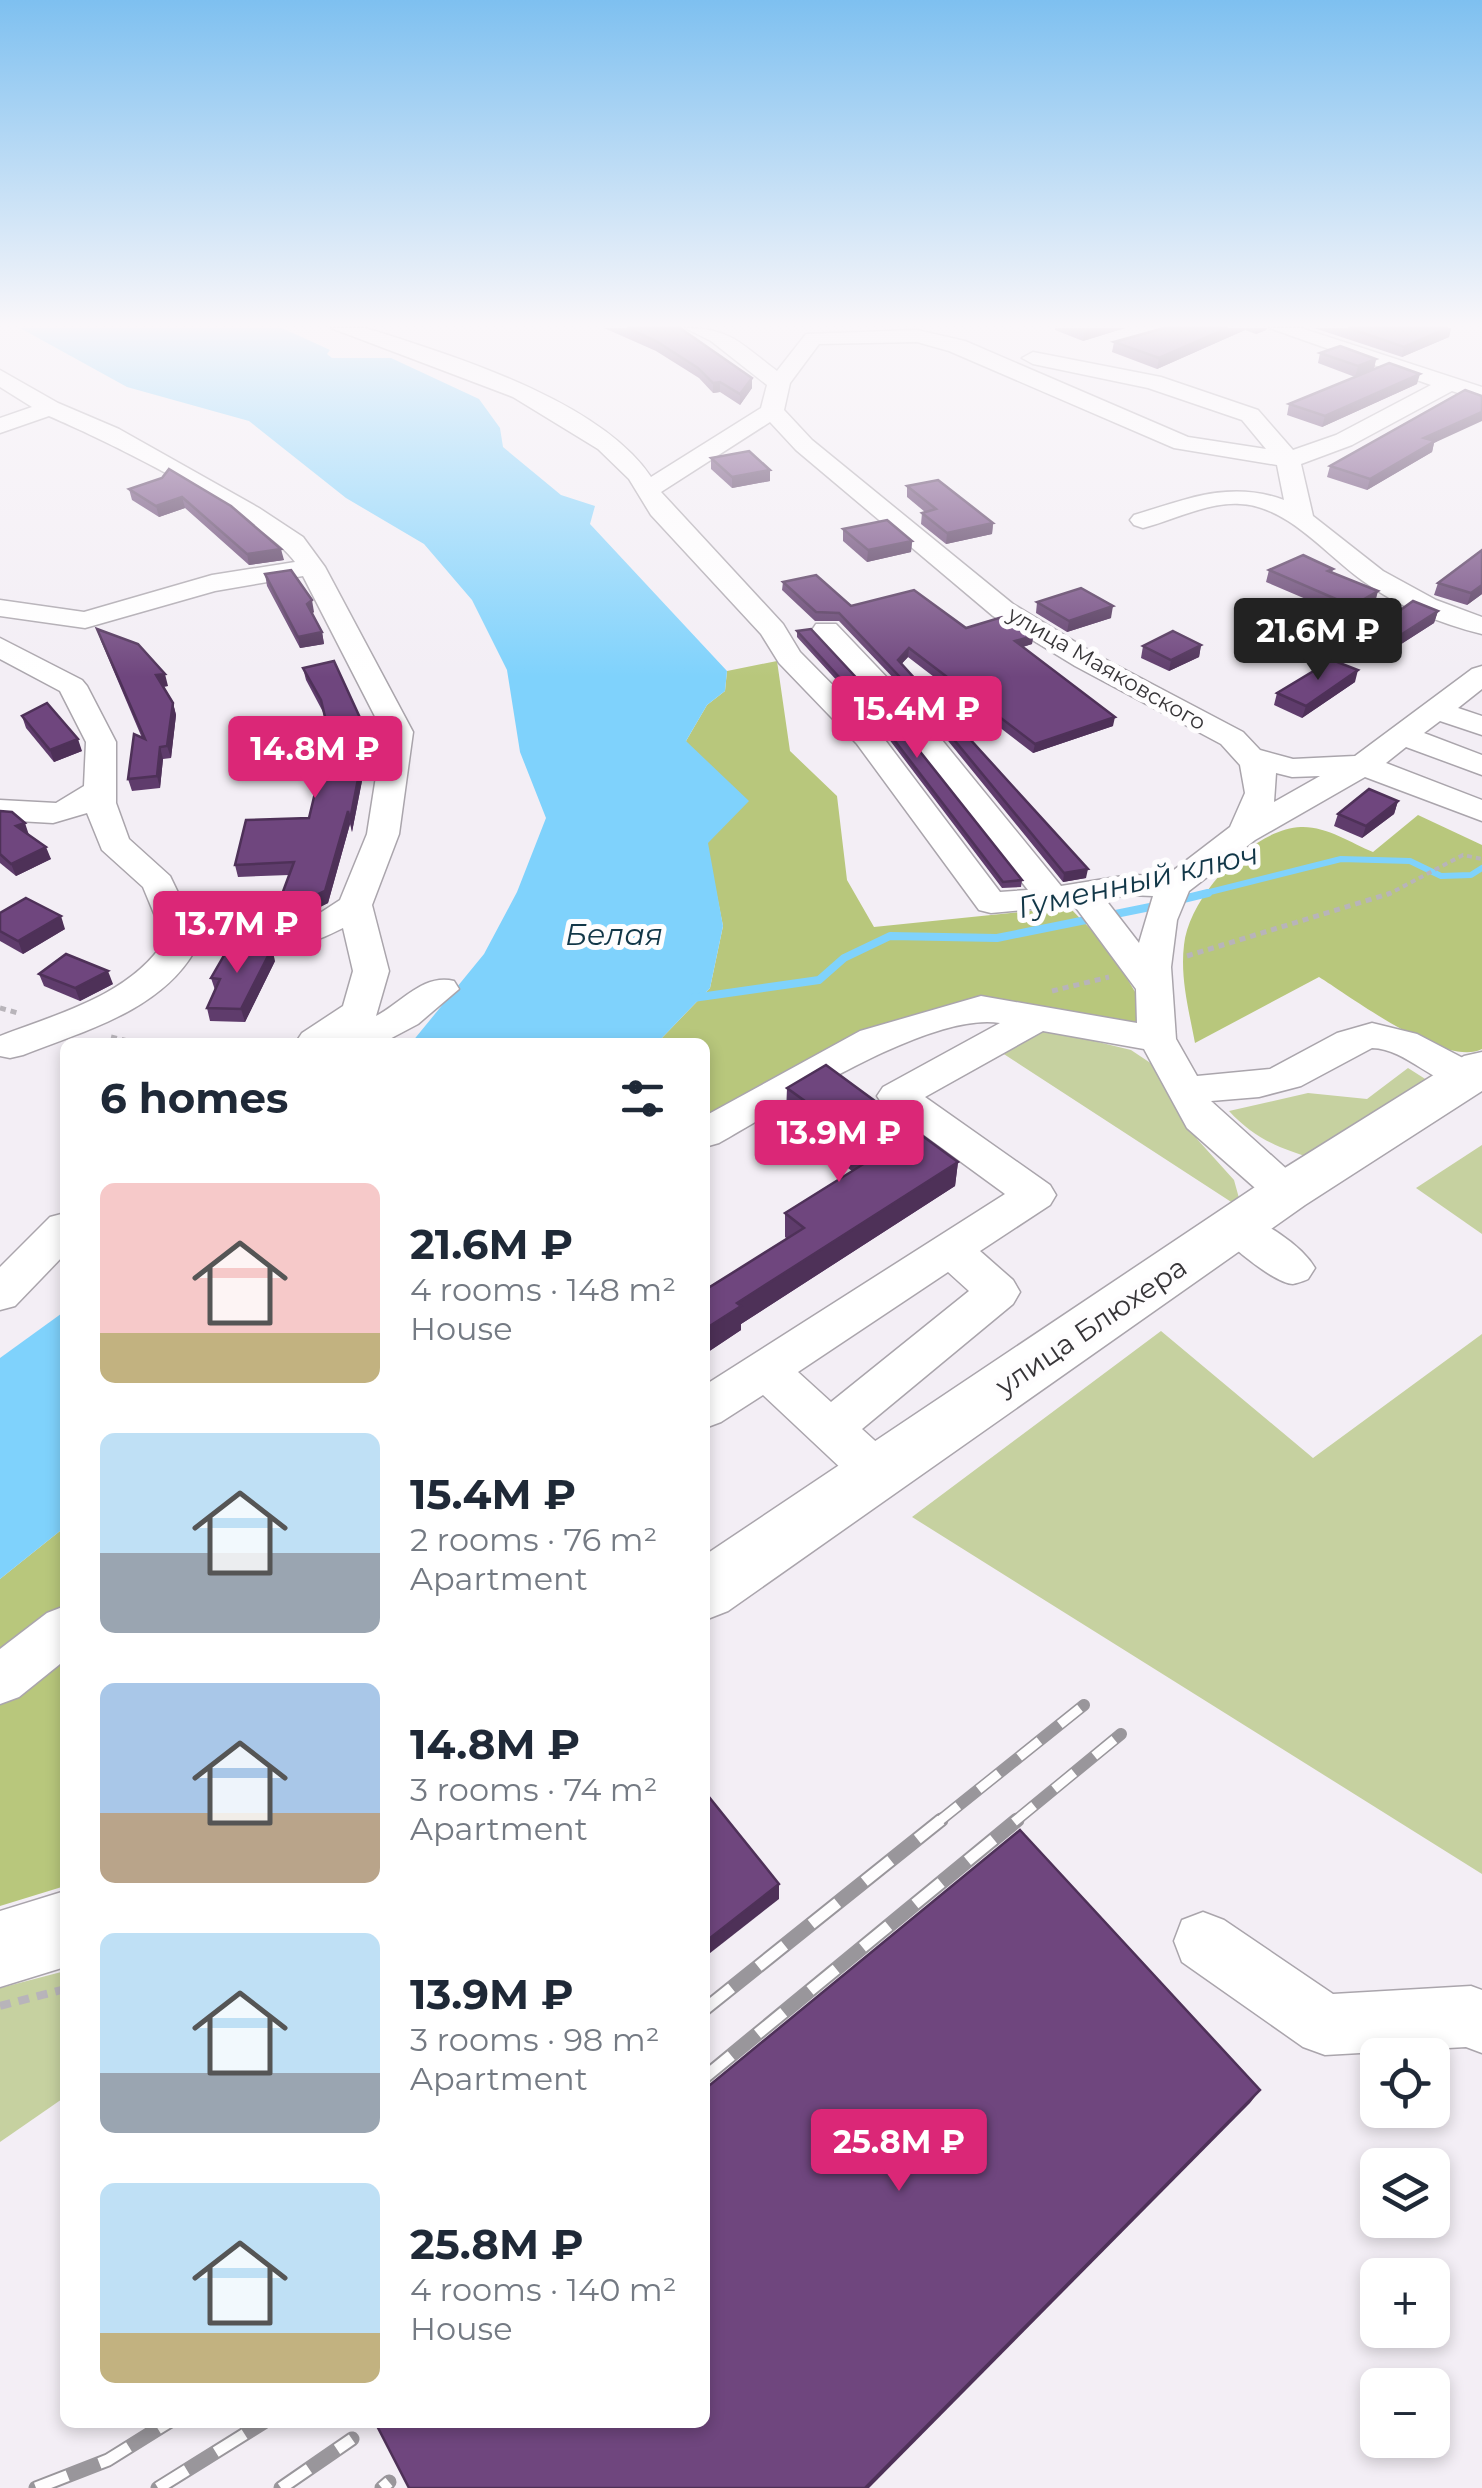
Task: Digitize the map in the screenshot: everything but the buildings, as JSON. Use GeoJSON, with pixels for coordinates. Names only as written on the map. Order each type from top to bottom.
{"type":"FeatureCollection","features":[{"type":"Feature","properties":{"kind":"main road","name":"улица Блюхера"},"geometry":{"type":"LineString","coordinates":[[710,1588],[1286,1192],[1475,1072]]}},
{"type":"Feature","properties":{"kind":"main road"},"geometry":{"type":"LineString","coordinates":[[0,1948],[60,1930]]}},
{"type":"Feature","properties":{"kind":"street"},"geometry":{"type":"LineString","coordinates":[[129,444],[294,542],[312,567],[398,732],[382,834],[354,905],[318,931],[280,943],[183,940]]}},
{"type":"Feature","properties":{"kind":"street"},"geometry":{"type":"LineString","coordinates":[[604,444],[650,488],[660,510],[773,630],[789,658],[868,738],[990,903],[1085,907],[1129,885],[1167,903]]}},
{"type":"Feature","properties":{"kind":"street"},"geometry":{"type":"LineString","coordinates":[[650,488],[720,444]]}},
{"type":"Feature","properties":{"kind":"street","name":"улица Маяковского"},"geometry":{"type":"LineString","coordinates":[[803,444],[1003,610],[1085,660],[1232,738],[1252,757]]}},
{"type":"Feature","properties":{"kind":"street"},"geometry":{"type":"LineString","coordinates":[[1189,444],[1288,460],[1333,444]]}},
{"type":"Feature","properties":{"kind":"street"},"geometry":{"type":"LineString","coordinates":[[1275,444],[1288,460],[1301,519]]}},
{"type":"Feature","properties":{"kind":"street"},"geometry":{"type":"LineString","coordinates":[[1143,520],[1242,494],[1266,498],[1301,519],[1374,578],[1426,606],[1482,626]]}},
{"type":"Feature","properties":{"kind":"street"},"geometry":{"type":"LineString","coordinates":[[0,608],[85,620],[212,583],[312,567]]}},
{"type":"Feature","properties":{"kind":"street"},"geometry":{"type":"LineString","coordinates":[[826,630],[1150,981]]}},
{"type":"Feature","properties":{"kind":"street"},"geometry":{"type":"LineString","coordinates":[[0,647],[72,686],[101,742],[100,803],[114,843],[158,883],[183,940]]}},
{"type":"Feature","properties":{"kind":"street"},"geometry":{"type":"LineString","coordinates":[[1286,1192],[1201,1118],[1157,1039],[1150,981],[1167,903],[1243,833],[1363,765],[1478,682]]}},
{"type":"Feature","properties":{"kind":"street"},"geometry":{"type":"LineString","coordinates":[[1436,710],[1482,726]]}},
{"type":"Feature","properties":{"kind":"street"},"geometry":{"type":"LineString","coordinates":[[1404,736],[1482,766]]}},
{"type":"Feature","properties":{"kind":"street"},"geometry":{"type":"LineString","coordinates":[[1252,757],[1292,768],[1363,765],[1482,810]]}},
{"type":"Feature","properties":{"kind":"street"},"geometry":{"type":"LineString","coordinates":[[1243,833],[1263,795],[1262,776],[1252,757]]}},
{"type":"Feature","properties":{"kind":"street"},"geometry":{"type":"LineString","coordinates":[[0,810],[58,815],[75,810],[100,789]]}},
{"type":"Feature","properties":{"kind":"street"},"geometry":{"type":"LineString","coordinates":[[322,1038],[360,1012],[371,972],[354,905]]}},
{"type":"Feature","properties":{"kind":"street"},"geometry":{"type":"LineString","coordinates":[[5,1045],[109,1007],[166,968],[183,940]]}},
{"type":"Feature","properties":{"kind":"street"},"geometry":{"type":"LineString","coordinates":[[1102,1029],[1150,981]]}},
{"type":"Feature","properties":{"kind":"street"},"geometry":{"type":"LineString","coordinates":[[364,1038],[405,1016],[441,989]]}},
{"type":"Feature","properties":{"kind":"street"},"geometry":{"type":"LineString","coordinates":[[710,1130],[873,1040],[981,1008],[1045,1004],[1102,1029],[1157,1039]]}},
{"type":"Feature","properties":{"kind":"street"},"geometry":{"type":"LineString","coordinates":[[710,1405],[1035,1195],[897,1096],[1045,1004]]}},
{"type":"Feature","properties":{"kind":"street"},"geometry":{"type":"LineString","coordinates":[[1185,1090],[1268,1082],[1296,1074],[1324,1054],[1365,1037],[1385,1036],[1475,1072]]}},
{"type":"Feature","properties":{"kind":"street"},"geometry":{"type":"LineString","coordinates":[[5,1045],[60,1054]]}},
{"type":"Feature","properties":{"kind":"street"},"geometry":{"type":"LineString","coordinates":[[1236,1226],[1293,1268]]}},
{"type":"Feature","properties":{"kind":"street"},"geometry":{"type":"LineString","coordinates":[[0,1294],[60,1233]]}},
{"type":"Feature","properties":{"kind":"street"},"geometry":{"type":"LineString","coordinates":[[830,1429],[998,1292],[949,1248]]}},
{"type":"Feature","properties":{"kind":"street"},"geometry":{"type":"LineString","coordinates":[[765,1369],[878,1473]]}},
{"type":"Feature","properties":{"kind":"street"},"geometry":{"type":"LineString","coordinates":[[0,1680],[60,1634]]}},
{"type":"Feature","properties":{"kind":"street"},"geometry":{"type":"LineString","coordinates":[[1203,1941],[1325,2025],[1471,2016],[1482,2024]]}},
{"type":"Feature","properties":{"kind":"path"},"geometry":{"type":"LineString","coordinates":[[1045,1004],[1150,981],[1378,899],[1463,855],[1482,858]]}},
{"type":"Feature","properties":{"kind":"path"},"geometry":{"type":"LineString","coordinates":[[0,2006],[60,1989]]}},
{"type":"Feature","properties":{"kind":"green space"},"geometry":{"type":"Polygon","coordinates":[[[777,661],[790,751],[837,796],[847,880],[874,927],[1069,907],[1109,948],[1147,1012],[1141,1030],[978,1003],[710,1121],[710,1038],[662,1038],[710,988],[723,926],[686,741],[707,705],[725,691],[727,671],[777,661]]]}},
{"type":"Feature","properties":{"kind":"green space"},"geometry":{"type":"Polygon","coordinates":[[[1418,815],[1482,845],[1482,1049],[1446,1049],[1423,1040],[1319,977],[1195,1043],[1184,982],[1184,945],[1198,906],[1226,868],[1263,839],[1301,827],[1329,832],[1373,852],[1418,815]]]}},
{"type":"Feature","properties":{"kind":"green space"},"geometry":{"type":"Polygon","coordinates":[[[1011,1028],[1061,1033],[1131,1050],[1161,1070],[1177,1092],[1197,1139],[1234,1180],[1242,1209],[976,1036],[1011,1028]]]}},
{"type":"Feature","properties":{"kind":"green space"},"geometry":{"type":"Polygon","coordinates":[[[1408,1068],[1430,1082],[1314,1159],[1267,1141],[1229,1111],[1308,1093],[1367,1099],[1408,1068]]]}},
{"type":"Feature","properties":{"kind":"green space"},"geometry":{"type":"Polygon","coordinates":[[[1482,1145],[1482,1234],[1416,1188],[1482,1145]]]}},
{"type":"Feature","properties":{"kind":"green space"},"geometry":{"type":"Polygon","coordinates":[[[1161,1331],[1313,1458],[1482,1334],[1482,1874],[912,1517],[1161,1331]]]}},
{"type":"Feature","properties":{"kind":"green space"},"geometry":{"type":"Polygon","coordinates":[[[60,1531],[60,1888],[0,1906],[0,1579],[60,1531]]]}},
{"type":"Feature","properties":{"kind":"green space"},"geometry":{"type":"Polygon","coordinates":[[[60,1972],[60,2100],[0,2142],[0,1988],[60,1972]]]}},
{"type":"Feature","properties":{"kind":"water","name":"Белая"},"geometry":{"type":"Polygon","coordinates":[[[278,444],[503,444],[561,495],[595,506],[590,524],[727,671],[725,691],[707,705],[686,741],[749,801],[708,843],[723,926],[710,988],[662,1038],[415,1038],[484,954],[517,892],[546,818],[520,752],[507,670],[472,600],[424,544],[346,498],[278,444]]]}},
{"type":"Feature","properties":{"kind":"water"},"geometry":{"type":"Polygon","coordinates":[[[60,1315],[60,1531],[0,1579],[0,1358],[60,1315]]]}},
{"type":"Feature","properties":{"kind":"waterway","name":"Гуменный ключ"},"geometry":{"type":"LineString","coordinates":[[1198,895],[1341,859],[1410,861],[1441,876],[1471,875],[1482,868]]}},
{"type":"Feature","properties":{"kind":"waterway","name":"Гуменный ключ"},"geometry":{"type":"LineString","coordinates":[[1175,901],[1208,893]]}},
{"type":"Feature","properties":{"kind":"waterway","name":"Гуменный ключ"},"geometry":{"type":"LineString","coordinates":[[693,998],[819,980],[844,958],[890,936],[997,938],[1160,905]]}},
{"type":"Feature","properties":{"kind":"railway"},"geometry":{"type":"LineString","coordinates":[[938,1822],[1084,1705]]}},
{"type":"Feature","properties":{"kind":"railway"},"geometry":{"type":"LineString","coordinates":[[1014,1822],[1121,1734]]}},
{"type":"Feature","properties":{"kind":"railway"},"geometry":{"type":"LineString","coordinates":[[710,2005],[941,1820]]}},
{"type":"Feature","properties":{"kind":"railway"},"geometry":{"type":"LineString","coordinates":[[710,2073],[1017,1820]]}},
{"type":"Feature","properties":{"kind":"railway"},"geometry":{"type":"LineString","coordinates":[[36,2488],[108,2460],[159,2428]]}},
{"type":"Feature","properties":{"kind":"railway"},"geometry":{"type":"LineString","coordinates":[[158,2488],[254,2428]]}},
{"type":"Feature","properties":{"kind":"railway"},"geometry":{"type":"LineString","coordinates":[[281,2488],[352,2439]]}},
{"type":"Feature","properties":{"kind":"railway"},"geometry":{"type":"LineString","coordinates":[[382,2488],[389,2482]]}}]}
